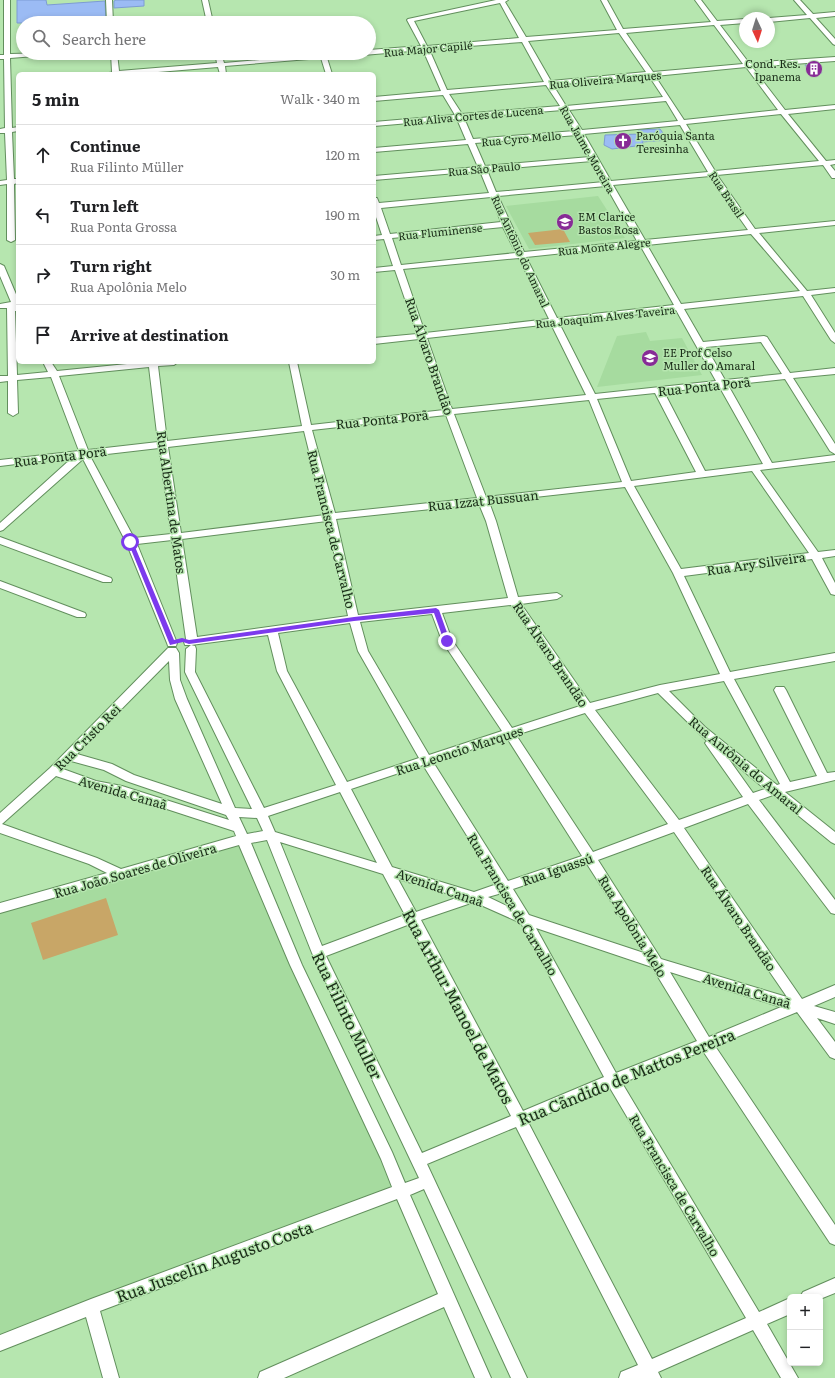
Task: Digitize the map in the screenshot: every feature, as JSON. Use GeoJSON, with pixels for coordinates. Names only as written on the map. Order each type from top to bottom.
{"type":"FeatureCollection","features":[{"type":"Feature","properties":{"kind":"street"},"geometry":{"type":"LineString","coordinates":[[0,241],[15,240],[14,182],[3,83],[3,56],[7,0]]}},
{"type":"Feature","properties":{"kind":"street"},"geometry":{"type":"LineString","coordinates":[[109,0],[110,16]]}},
{"type":"Feature","properties":{"kind":"street"},"geometry":{"type":"LineString","coordinates":[[205,0],[209,16]]}},
{"type":"Feature","properties":{"kind":"street","name":"Rua Antônio do Amaral"},"geometry":{"type":"LineString","coordinates":[[501,0],[410,20],[425,48],[445,93],[459,116],[506,224],[592,397],[628,484],[678,574],[728,677],[787,787]]}},
{"type":"Feature","properties":{"kind":"street","name":"Rua Jaime Moreira"},"geometry":{"type":"LineString","coordinates":[[501,0],[549,84],[580,133],[679,308],[724,384],[769,466]]}},
{"type":"Feature","properties":{"kind":"street","name":"Rua Brasil"},"geometry":{"type":"LineString","coordinates":[[604,0],[621,32],[668,99],[712,174],[753,231],[806,294],[835,340]]}},
{"type":"Feature","properties":{"kind":"street"},"geometry":{"type":"LineString","coordinates":[[698,0],[783,112],[835,176]]}},
{"type":"Feature","properties":{"kind":"street"},"geometry":{"type":"LineString","coordinates":[[797,0],[835,43]]}},
{"type":"Feature","properties":{"kind":"street"},"geometry":{"type":"LineString","coordinates":[[775,19],[835,14]]}},
{"type":"Feature","properties":{"kind":"street","name":"Rua Major Capilé"},"geometry":{"type":"LineString","coordinates":[[376,51],[739,22]]}},
{"type":"Feature","properties":{"kind":"street"},"geometry":{"type":"LineString","coordinates":[[3,56],[16,55]]}},
{"type":"Feature","properties":{"kind":"street","name":"Rua Oliveira Marques"},"geometry":{"type":"LineString","coordinates":[[376,99],[835,59]]}},
{"type":"Feature","properties":{"kind":"street"},"geometry":{"type":"LineString","coordinates":[[115,60],[116,72]]}},
{"type":"Feature","properties":{"kind":"street"},"geometry":{"type":"LineString","coordinates":[[220,60],[223,72]]}},
{"type":"Feature","properties":{"kind":"street","name":"Rua Major Capilé"},"geometry":{"type":"LineString","coordinates":[[139,72],[272,60]]}},
{"type":"Feature","properties":{"kind":"street"},"geometry":{"type":"LineString","coordinates":[[325,60],[328,72]]}},
{"type":"Feature","properties":{"kind":"street"},"geometry":{"type":"LineString","coordinates":[[3,83],[16,82]]}},
{"type":"Feature","properties":{"kind":"street","name":"Rua Aliva Cortes de Lucena"},"geometry":{"type":"LineString","coordinates":[[376,124],[668,99]]}},
{"type":"Feature","properties":{"kind":"street","name":"Rua Cyro Mello"},"geometry":{"type":"LineString","coordinates":[[376,150],[580,133],[835,107]]}},
{"type":"Feature","properties":{"kind":"street"},"geometry":{"type":"LineString","coordinates":[[0,130],[16,129]]}},
{"type":"Feature","properties":{"kind":"street","name":"Rua São Paulo"},"geometry":{"type":"LineString","coordinates":[[376,178],[593,158]]}},
{"type":"Feature","properties":{"kind":"street"},"geometry":{"type":"LineString","coordinates":[[376,204],[494,195],[835,162]]}},
{"type":"Feature","properties":{"kind":"street"},"geometry":{"type":"LineString","coordinates":[[0,183],[14,182]]}},
{"type":"Feature","properties":{"kind":"street","name":"Rua Álvaro Brandão"},"geometry":{"type":"LineString","coordinates":[[376,206],[388,236],[449,412],[483,499],[514,601],[586,708],[676,826],[800,1006],[835,1053]]}},
{"type":"Feature","properties":{"kind":"street","name":"Rua Monte Alegre"},"geometry":{"type":"LineString","coordinates":[[376,270],[835,223]]}},
{"type":"Feature","properties":{"kind":"street","name":"Rua Fluminense"},"geometry":{"type":"LineString","coordinates":[[376,238],[506,224]]}},
{"type":"Feature","properties":{"kind":"street"},"geometry":{"type":"LineString","coordinates":[[0,266],[16,306],[13,414]]}},
{"type":"Feature","properties":{"kind":"street","name":"Rua Joaquim Alves Taveira"},"geometry":{"type":"LineString","coordinates":[[376,340],[835,290]]}},
{"type":"Feature","properties":{"kind":"street"},"geometry":{"type":"LineString","coordinates":[[0,306],[16,306]]}},
{"type":"Feature","properties":{"kind":"street"},"geometry":{"type":"LineString","coordinates":[[701,345],[764,339],[835,451]]}},
{"type":"Feature","properties":{"kind":"street"},"geometry":{"type":"LineString","coordinates":[[48,364],[54,374],[84,453],[130,542],[173,649],[175,680],[181,699],[241,834],[296,965],[402,1192],[428,1255],[483,1378]]}},
{"type":"Feature","properties":{"kind":"street"},"geometry":{"type":"LineString","coordinates":[[0,379],[144,364]]}},
{"type":"Feature","properties":{"kind":"street","name":"Rua Albertina de Matos"},"geometry":{"type":"LineString","coordinates":[[153,364],[191,644]]}},
{"type":"Feature","properties":{"kind":"street","name":"Rua Francisca de Carvalho"},"geometry":{"type":"LineString","coordinates":[[293,364],[307,427],[331,516],[354,619],[363,651],[426,760],[504,888],[526,919],[613,1080],[790,1378]]}},
{"type":"Feature","properties":{"kind":"street","name":"Rua Ponta Porã"},"geometry":{"type":"LineString","coordinates":[[0,462],[307,427],[659,391],[835,371]]}},
{"type":"Feature","properties":{"kind":"street"},"geometry":{"type":"LineString","coordinates":[[659,391],[702,474]]}},
{"type":"Feature","properties":{"kind":"street"},"geometry":{"type":"LineString","coordinates":[[0,528],[84,453]]}},
{"type":"Feature","properties":{"kind":"street","name":"Rua Izzat Bussuan"},"geometry":{"type":"LineString","coordinates":[[130,542],[331,516],[628,484],[835,458]]}},
{"type":"Feature","properties":{"kind":"street"},"geometry":{"type":"LineString","coordinates":[[754,468],[815,555],[835,592]]}},
{"type":"Feature","properties":{"kind":"street"},"geometry":{"type":"LineString","coordinates":[[0,540],[107,580]]}},
{"type":"Feature","properties":{"kind":"street","name":"Rua Ary Silveira"},"geometry":{"type":"LineString","coordinates":[[678,574],[835,553]]}},
{"type":"Feature","properties":{"kind":"street"},"geometry":{"type":"LineString","coordinates":[[0,584],[81,615]]}},
{"type":"Feature","properties":{"kind":"street"},"geometry":{"type":"LineString","coordinates":[[173,649],[182,640],[191,644],[272,630],[354,619],[557,596]]}},
{"type":"Feature","properties":{"kind":"street","name":"Rua Apolônia Melo"},"geometry":{"type":"LineString","coordinates":[[436,610],[447,641],[590,858],[657,963],[706,1044],[835,1238]]}},
{"type":"Feature","properties":{"kind":"street","name":"Rua Arthur Manoel de Matos"},"geometry":{"type":"LineString","coordinates":[[272,630],[282,671],[519,1118],[651,1373]]}},
{"type":"Feature","properties":{"kind":"street","name":"Rua Filinto Muller"},"geometry":{"type":"LineString","coordinates":[[191,644],[190,672],[271,835],[318,953],[428,1181],[519,1378]]}},
{"type":"Feature","properties":{"kind":"street","name":"Rua Cristo Rei"},"geometry":{"type":"LineString","coordinates":[[0,820],[54,771],[173,649]]}},
{"type":"Feature","properties":{"kind":"street","name":"Rua Leoncio Marques"},"geometry":{"type":"LineString","coordinates":[[260,814],[586,708],[660,689],[835,657]]}},
{"type":"Feature","properties":{"kind":"street","name":"Rua Antônia do Amaral"},"geometry":{"type":"LineString","coordinates":[[660,689],[701,730],[835,839]]}},
{"type":"Feature","properties":{"kind":"street"},"geometry":{"type":"LineString","coordinates":[[780,690],[829,777]]}},
{"type":"Feature","properties":{"kind":"street"},"geometry":{"type":"LineString","coordinates":[[701,730],[751,799],[835,909]]}},
{"type":"Feature","properties":{"kind":"street","name":"Avenida Canaã"},"geometry":{"type":"LineString","coordinates":[[68,756],[108,767],[130,778],[231,812],[260,814]]}},
{"type":"Feature","properties":{"kind":"street","name":"Avenida Canaã"},"geometry":{"type":"LineString","coordinates":[[54,771],[95,785],[122,790],[241,834]]}},
{"type":"Feature","properties":{"kind":"street","name":"Rua Iguassú"},"geometry":{"type":"LineString","coordinates":[[318,953],[412,918],[590,858],[774,790],[829,777]]}},
{"type":"Feature","properties":{"kind":"street"},"geometry":{"type":"LineString","coordinates":[[0,828],[93,861],[119,873]]}},
{"type":"Feature","properties":{"kind":"street","name":"Rua João Soares de Oliveira"},"geometry":{"type":"LineString","coordinates":[[0,908],[119,873],[241,834],[271,835]]}},
{"type":"Feature","properties":{"kind":"street","name":"Avenida Canaã"},"geometry":{"type":"LineString","coordinates":[[271,835],[387,869],[474,897],[526,919],[657,963],[835,1018]]}},
{"type":"Feature","properties":{"kind":"street","name":"Rua Cãndido de Mattos Pereira"},"geometry":{"type":"LineString","coordinates":[[418,1160],[835,991]]}},
{"type":"Feature","properties":{"kind":"street","name":"Rua Juscelin Augusto Costa"},"geometry":{"type":"LineString","coordinates":[[0,1343],[91,1307],[428,1181]]}},
{"type":"Feature","properties":{"kind":"street"},"geometry":{"type":"LineString","coordinates":[[815,1294],[835,1285]]}},
{"type":"Feature","properties":{"kind":"street"},"geometry":{"type":"LineString","coordinates":[[266,1378],[447,1298]]}},
{"type":"Feature","properties":{"kind":"street"},"geometry":{"type":"LineString","coordinates":[[91,1307],[111,1378]]}},
{"type":"Feature","properties":{"kind":"street"},"geometry":{"type":"LineString","coordinates":[[627,1378],[651,1373],[787,1307]]}},
{"type":"Feature","properties":{"kind":"shaded area","name":"EM Clarice Bastos Rosa"},"geometry":{"type":"Polygon","coordinates":[[[598,196],[625,238],[529,249],[506,206],[598,196]]]}},
{"type":"Feature","properties":{"kind":"shaded area"},"geometry":{"type":"Polygon","coordinates":[[[563,229],[570,242],[535,245],[528,233],[563,229]]]}},
{"type":"Feature","properties":{"kind":"shaded area","name":"EE Prof Celso Muller do Amaral"},"geometry":{"type":"Polygon","coordinates":[[[646,332],[650,341],[682,338],[702,375],[597,387],[617,336],[646,332]]]}},
{"type":"Feature","properties":{"kind":"shaded area"},"geometry":{"type":"Polygon","coordinates":[[[243,839],[404,1197],[0,1344],[0,909],[243,839]]]}},
{"type":"Feature","properties":{"kind":"shaded area"},"geometry":{"type":"Polygon","coordinates":[[[106,898],[118,935],[43,960],[31,923],[106,898]]]}},
{"type":"Feature","properties":{"kind":"building"},"geometry":{"type":"Polygon","coordinates":[[[17,0],[46,0],[47,5],[105,1],[106,16],[17,16],[17,0]]]}},
{"type":"Feature","properties":{"kind":"building"},"geometry":{"type":"Polygon","coordinates":[[[144,0],[144,6],[114,8],[114,1],[144,0]]]}},
{"type":"Feature","properties":{"kind":"building","name":"Cond. Res. Ipanema"},"geometry":{"type":"Polygon","coordinates":[[[816,64],[822,73],[811,74],[805,65],[816,64]]]}},
{"type":"Feature","properties":{"kind":"building"},"geometry":{"type":"Polygon","coordinates":[[[660,129],[668,140],[642,142],[644,145],[612,149],[604,145],[605,135],[641,134],[638,130],[660,129]]]}},
{"type":"Feature","properties":{"kind":"place","name":"Cond. Res. Ipanema"},"geometry":{"type":"Point","coordinates":[814,69]}},
{"type":"Feature","properties":{"kind":"place","name":"Paróquia Santa Teresinha"},"geometry":{"type":"Point","coordinates":[623,141]}},
{"type":"Feature","properties":{"kind":"place","name":"EM Clarice Bastos Rosa"},"geometry":{"type":"Point","coordinates":[565,222]}},
{"type":"Feature","properties":{"kind":"place","name":"EE Prof Celso Muller do Amaral"},"geometry":{"type":"Point","coordinates":[650,358]}},
{"type":"Feature","properties":{"kind":"route"},"geometry":{"type":"LineString","coordinates":[[130,542],[172,644],[179,640],[186,640],[189,642],[354,619],[436,610],[447,641]]}}]}
